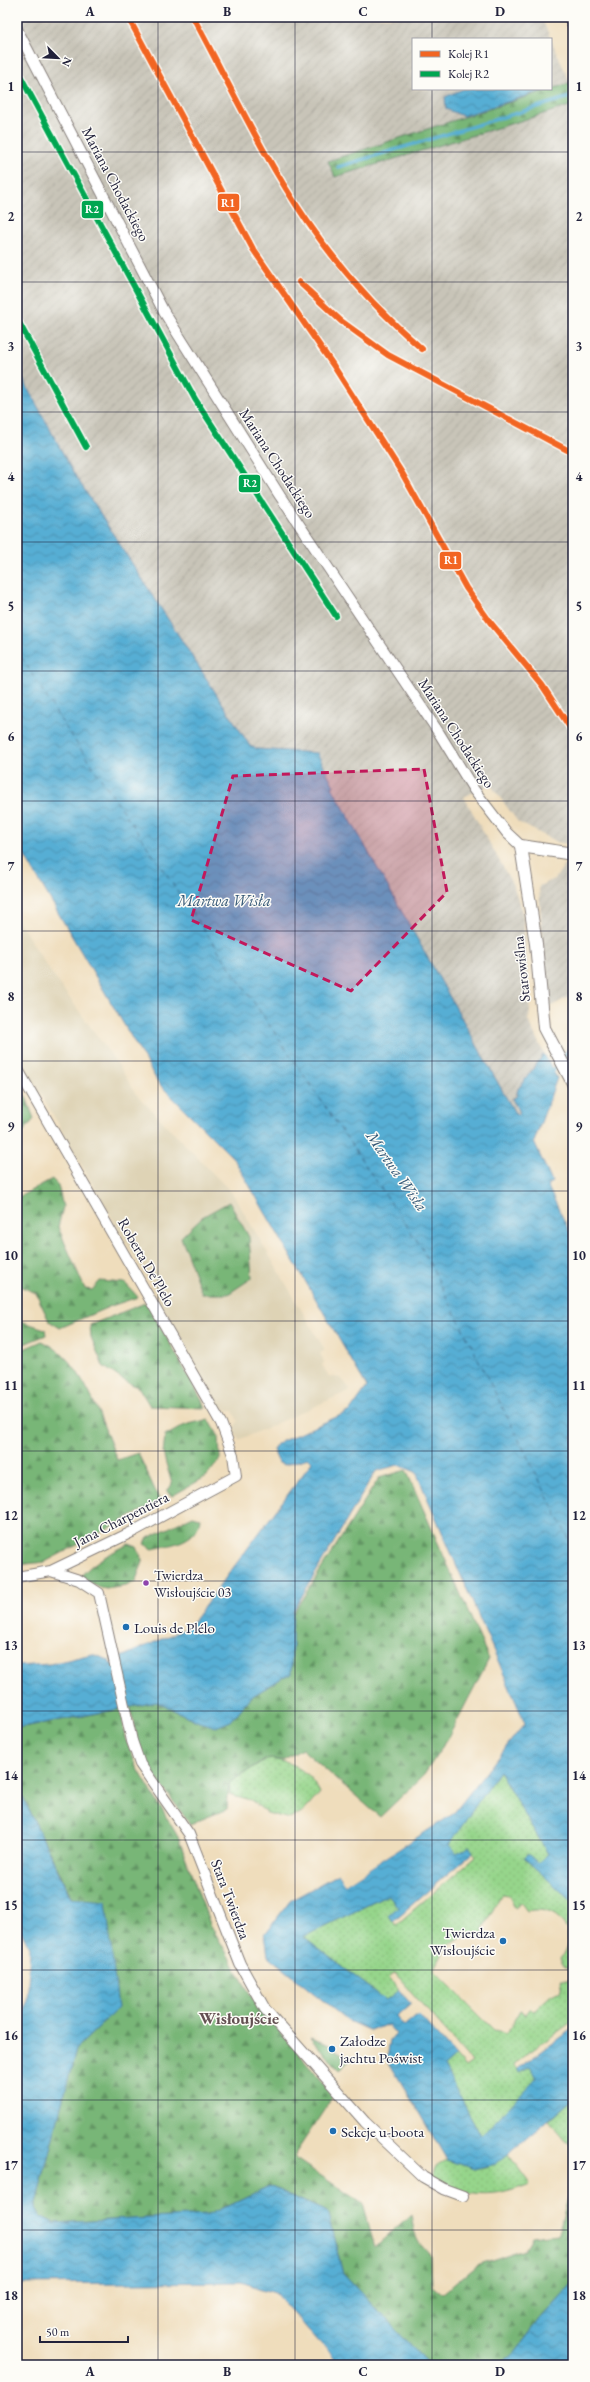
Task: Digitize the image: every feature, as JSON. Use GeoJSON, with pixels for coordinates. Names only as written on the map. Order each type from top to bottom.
{"type":"FeatureCollection","features":[{"type":"Feature","properties":{"kind":"street"},"geometry":{"type":"LineString","coordinates":[[570,17],[573,24]]}},
{"type":"Feature","properties":{"kind":"street","name":"Mariana Chodackiego"},"geometry":{"type":"LineString","coordinates":[[17,29],[164,312],[280,496],[438,733],[474,790],[507,833],[521,846]]}},
{"type":"Feature","properties":{"kind":"street"},"geometry":{"type":"LineString","coordinates":[[521,846],[573,854]]}},
{"type":"Feature","properties":{"kind":"street","name":"Starowiślna"},"geometry":{"type":"LineString","coordinates":[[521,846],[536,944],[544,1028],[570,1078]]}},
{"type":"Feature","properties":{"kind":"street","name":"Roberta De'Plelo"},"geometry":{"type":"LineString","coordinates":[[17,1068],[221,1423],[233,1455],[236,1476]]}},
{"type":"Feature","properties":{"kind":"street","name":"Jana Charpentiera"},"geometry":{"type":"LineString","coordinates":[[17,1577],[51,1571],[134,1531],[236,1476]]}},
{"type":"Feature","properties":{"kind":"street","name":"Stara Twierdza"},"geometry":{"type":"LineString","coordinates":[[51,1571],[79,1580],[99,1593],[116,1662],[132,1741],[140,1764],[189,1834],[240,1964],[265,2009],[365,2122],[418,2172],[444,2189],[463,2196]]}},
{"type":"Feature","properties":{"kind":"highlighted area"},"geometry":{"type":"Polygon","coordinates":[[[424,769],[447,892],[351,991],[191,920],[233,776],[424,769]]]}},
{"type":"Feature","properties":{"kind":"shaded area"},"geometry":{"type":"Polygon","coordinates":[[[17,17],[541,17],[551,38],[412,38],[412,90],[552,90],[552,42],[573,89],[573,845],[557,842],[518,822],[490,784],[464,797],[514,887],[523,916],[530,1012],[528,1020],[544,1054],[519,1089],[516,1097],[520,1113],[516,1115],[331,787],[334,785],[317,753],[257,749],[250,746],[73,472],[17,368],[17,17]]]}},
{"type":"Feature","properties":{"kind":"shaded area"},"geometry":{"type":"Polygon","coordinates":[[[565,864],[573,864],[573,995],[549,1007],[545,987],[539,886],[555,879],[565,864]]]}},
{"type":"Feature","properties":{"kind":"shaded area"},"geometry":{"type":"Polygon","coordinates":[[[17,919],[52,974],[119,1066],[136,1094],[233,1194],[325,1350],[320,1353],[324,1362],[322,1365],[329,1376],[341,1378],[351,1390],[239,1440],[233,1430],[238,1421],[233,1411],[221,1408],[17,1052],[17,919]]]}},
{"type":"Feature","properties":{"kind":"green space"},"geometry":{"type":"Polygon","coordinates":[[[573,82],[573,105],[335,177],[328,161],[552,90],[573,82]]]}},
{"type":"Feature","properties":{"kind":"green space"},"geometry":{"type":"Polygon","coordinates":[[[17,1083],[26,1097],[34,1119],[17,1139],[17,1083]]]}},
{"type":"Feature","properties":{"kind":"green space"},"geometry":{"type":"Polygon","coordinates":[[[52,1179],[58,1185],[63,1207],[58,1227],[85,1289],[92,1290],[100,1281],[125,1283],[138,1297],[111,1306],[60,1328],[49,1321],[36,1293],[17,1285],[17,1198],[52,1179]]]}},
{"type":"Feature","properties":{"kind":"green space"},"geometry":{"type":"Polygon","coordinates":[[[229,1202],[249,1237],[252,1278],[228,1294],[202,1294],[181,1237],[202,1217],[229,1202]]]}},
{"type":"Feature","properties":{"kind":"green space"},"geometry":{"type":"Polygon","coordinates":[[[145,1303],[148,1304],[206,1408],[150,1406],[139,1388],[120,1378],[103,1366],[91,1337],[90,1325],[145,1303]]]}},
{"type":"Feature","properties":{"kind":"green space"},"geometry":{"type":"Polygon","coordinates":[[[17,1320],[45,1329],[46,1335],[17,1347],[17,1320]]]}},
{"type":"Feature","properties":{"kind":"green space"},"geometry":{"type":"Polygon","coordinates":[[[42,1341],[57,1350],[80,1376],[97,1410],[117,1460],[138,1453],[160,1501],[45,1562],[17,1565],[17,1352],[42,1341]]]}},
{"type":"Feature","properties":{"kind":"green space"},"geometry":{"type":"Polygon","coordinates":[[[209,1419],[219,1437],[220,1459],[207,1476],[172,1496],[167,1492],[172,1484],[163,1453],[165,1436],[185,1425],[209,1419]]]}},
{"type":"Feature","properties":{"kind":"green space"},"geometry":{"type":"Polygon","coordinates":[[[406,1470],[489,1659],[448,1738],[424,1775],[380,1817],[302,1749],[283,1760],[265,1759],[229,1783],[227,1809],[190,1824],[151,1771],[141,1753],[130,1707],[157,1702],[199,1722],[231,1721],[251,1697],[287,1675],[292,1615],[379,1478],[406,1470]]]}},
{"type":"Feature","properties":{"kind":"green space"},"geometry":{"type":"Polygon","coordinates":[[[193,1516],[200,1518],[198,1526],[190,1537],[183,1541],[153,1549],[144,1544],[148,1538],[193,1516]]]}},
{"type":"Feature","properties":{"kind":"green space"},"geometry":{"type":"Polygon","coordinates":[[[129,1544],[137,1547],[143,1562],[135,1582],[126,1586],[106,1589],[98,1587],[80,1577],[97,1562],[129,1544]]]}},
{"type":"Feature","properties":{"kind":"green space"},"geometry":{"type":"Polygon","coordinates":[[[121,1709],[125,1738],[137,1767],[178,1837],[210,1924],[253,1999],[334,2095],[293,2157],[363,2204],[375,2247],[411,2214],[416,2237],[431,2256],[432,2286],[442,2294],[477,2265],[524,2249],[531,2237],[557,2234],[562,2223],[570,2192],[573,2187],[573,2282],[540,2318],[514,2352],[499,2365],[429,2365],[343,2274],[327,2212],[269,2186],[209,2215],[54,2223],[40,2216],[35,2207],[76,2049],[118,2008],[72,1898],[17,1785],[17,1728],[121,1709]]]}},
{"type":"Feature","properties":{"kind":"green space"},"geometry":{"type":"Polygon","coordinates":[[[266,1759],[291,1764],[298,1768],[310,1778],[320,1793],[305,1810],[290,1819],[267,1813],[251,1800],[230,1794],[229,1783],[266,1759]]]}},
{"type":"Feature","properties":{"kind":"green space"},"geometry":{"type":"Polygon","coordinates":[[[499,1771],[548,1854],[538,1863],[525,1859],[573,1902],[573,1970],[564,1966],[560,1959],[566,1949],[568,1940],[567,1931],[557,1916],[538,1910],[527,1911],[521,1903],[515,1908],[509,1896],[501,1895],[483,1928],[484,1937],[476,1939],[461,1937],[447,1946],[434,1970],[494,2030],[507,2033],[520,2010],[526,2014],[531,2008],[534,2011],[551,1995],[562,1991],[560,1980],[573,1981],[573,2021],[513,2064],[519,2073],[530,2067],[538,2078],[481,2136],[444,2067],[456,2056],[465,2067],[472,2062],[395,1973],[389,1978],[399,1990],[386,2000],[303,1937],[388,1895],[398,1907],[388,1916],[396,1925],[476,1856],[469,1847],[457,1854],[448,1845],[499,1771]]]}},
{"type":"Feature","properties":{"kind":"green space"},"geometry":{"type":"Polygon","coordinates":[[[310,2038],[327,2044],[351,2060],[340,2070],[310,2038]]]}},
{"type":"Feature","properties":{"kind":"green space"},"geometry":{"type":"Polygon","coordinates":[[[573,2099],[573,2148],[549,2120],[573,2099]]]}},
{"type":"Feature","properties":{"kind":"green space"},"geometry":{"type":"Polygon","coordinates":[[[508,2154],[530,2184],[503,2193],[479,2194],[456,2190],[431,2178],[436,2166],[447,2160],[465,2166],[479,2168],[492,2165],[508,2154]]]}},
{"type":"Feature","properties":{"kind":"water"},"geometry":{"type":"Polygon","coordinates":[[[461,90],[545,90],[463,116],[446,109],[445,97],[461,90]]]}},
{"type":"Feature","properties":{"kind":"water","name":"Martwa Wisła"},"geometry":{"type":"Polygon","coordinates":[[[17,368],[73,472],[250,746],[257,749],[317,753],[334,786],[332,787],[516,1115],[520,1113],[512,1099],[516,1097],[518,1089],[544,1054],[557,1078],[534,1142],[552,1182],[547,1185],[573,1239],[573,1902],[524,1858],[528,1854],[538,1863],[548,1854],[499,1771],[449,1845],[457,1854],[469,1846],[473,1852],[393,1921],[388,1916],[398,1907],[388,1895],[303,1937],[386,2000],[399,1990],[411,2004],[396,2017],[404,2026],[418,2014],[456,2056],[444,2067],[481,2136],[537,2078],[530,2067],[519,2073],[517,2069],[573,2029],[573,2099],[496,2164],[474,2169],[447,2160],[387,2059],[390,2040],[396,2033],[388,2024],[371,2031],[348,2021],[268,1956],[265,1934],[290,1901],[338,1874],[345,1884],[453,1814],[525,1723],[416,1472],[398,1465],[376,1471],[293,1611],[291,1675],[287,1675],[251,1697],[231,1721],[216,1727],[199,1722],[157,1702],[17,1728],[17,1666],[51,1664],[92,1654],[109,1660],[110,1664],[121,1662],[121,1657],[189,1627],[312,1462],[308,1458],[285,1465],[279,1463],[273,1450],[276,1444],[350,1411],[367,1387],[234,1159],[159,1084],[17,843],[17,368]]]}},
{"type":"Feature","properties":{"kind":"water"},"geometry":{"type":"Polygon","coordinates":[[[17,1785],[71,1898],[106,1901],[118,2008],[76,2049],[35,2207],[40,2216],[54,2223],[209,2215],[269,2186],[327,2212],[343,2274],[429,2365],[340,2365],[275,2293],[241,2282],[17,2284],[17,2043],[27,2002],[30,1948],[17,1923],[17,1785]]]}},
{"type":"Feature","properties":{"kind":"water"},"geometry":{"type":"Polygon","coordinates":[[[573,2282],[573,2359],[568,2365],[499,2365],[514,2352],[540,2318],[573,2282]]]}},
{"type":"Feature","properties":{"kind":"pier"},"geometry":{"type":"Polygon","coordinates":[[[452,1812],[453,1813],[345,1884],[341,1879],[343,1878],[345,1881],[452,1812]]]}},
{"type":"Feature","properties":{"kind":"waterway"},"geometry":{"type":"LineString","coordinates":[[338,167],[573,96]]}},
{"type":"Feature","properties":{"kind":"waterway"},"geometry":{"type":"LineString","coordinates":[[563,1057],[573,1044]]}},
{"type":"Feature","properties":{"kind":"waterway"},"geometry":{"type":"LineString","coordinates":[[553,1070],[559,1062]]}},
{"type":"Feature","properties":{"kind":"ferry route"},"geometry":{"type":"LineString","coordinates":[[17,650],[60,719],[422,1248],[573,1547]]}},
{"type":"Feature","properties":{"kind":"rail line","name":"R1"},"geometry":{"type":"LineString","coordinates":[[128,17],[253,249],[333,365],[402,473],[466,588],[490,622],[542,685],[573,732]]}},
{"type":"Feature","properties":{"kind":"rail line","name":"R1"},"geometry":{"type":"LineString","coordinates":[[193,17],[261,146],[307,221],[332,255],[360,288],[390,320],[422,349]]}},
{"type":"Feature","properties":{"kind":"rail line","name":"R2"},"geometry":{"type":"LineString","coordinates":[[17,70],[195,399],[336,616]]}},
{"type":"Feature","properties":{"kind":"rail line","name":"R1"},"geometry":{"type":"LineString","coordinates":[[299,282],[341,321],[388,355],[573,453]]}},
{"type":"Feature","properties":{"kind":"rail line","name":"R2"},"geometry":{"type":"LineString","coordinates":[[17,319],[86,447]]}},
{"type":"Feature","properties":{"kind":"place","name":"Twierdza Wisłoujście 03"},"geometry":{"type":"Point","coordinates":[146,1583]}},
{"type":"Feature","properties":{"kind":"place","name":"Louis de Plélo"},"geometry":{"type":"Point","coordinates":[126,1627]}},
{"type":"Feature","properties":{"kind":"place","name":"Twierdza Wisłoujście"},"geometry":{"type":"Point","coordinates":[503,1941]}},
{"type":"Feature","properties":{"kind":"place","name":"Załodze jachtu Poświst"},"geometry":{"type":"Point","coordinates":[332,2049]}},
{"type":"Feature","properties":{"kind":"place","name":"Sekcje u-boota"},"geometry":{"type":"Point","coordinates":[333,2131]}},
{"type":"Feature","properties":{"kind":"district","name":"Wisłoujście"},"geometry":{"type":"Point","coordinates":[239,2018]}}]}
